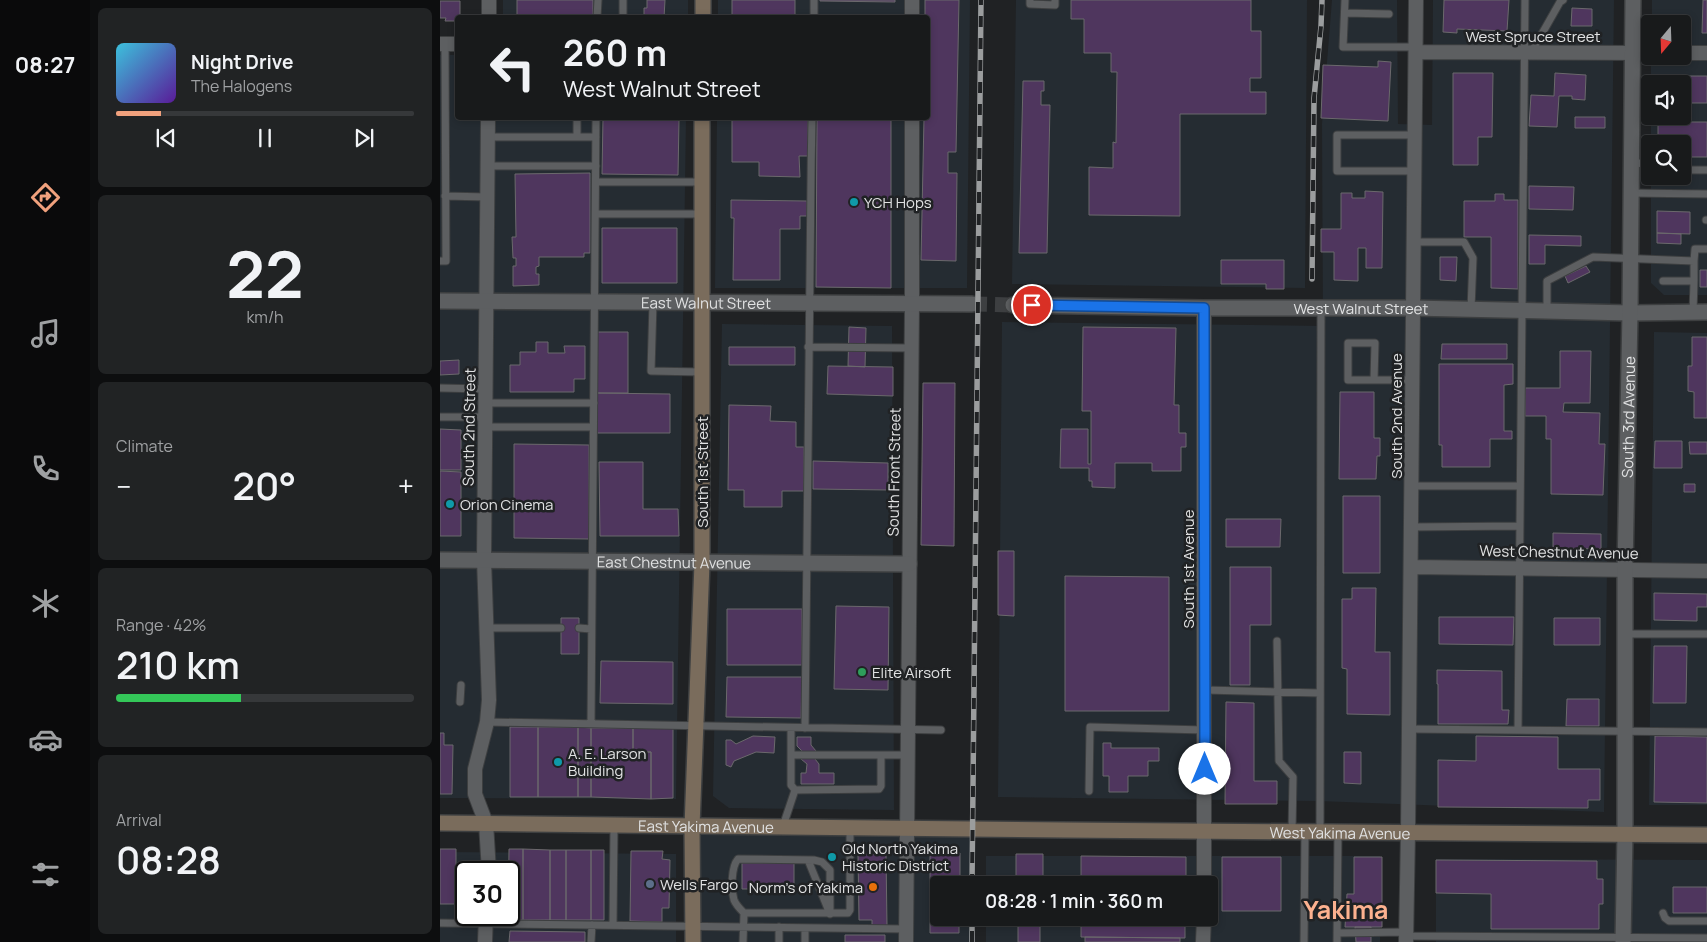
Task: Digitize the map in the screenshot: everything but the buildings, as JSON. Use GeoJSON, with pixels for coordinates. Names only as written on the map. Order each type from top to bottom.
{"type":"FeatureCollection","features":[{"type":"Feature","properties":{"kind":"main road"},"geometry":{"type":"LineString","coordinates":[[703,0],[703,15]]}},
{"type":"Feature","properties":{"kind":"main road","name":"South 1st Street"},"geometry":{"type":"LineString","coordinates":[[693,934],[692,827],[702,563],[702,120]]}},
{"type":"Feature","properties":{"kind":"main road","name":"East Yakima Avenue"},"geometry":{"type":"LineString","coordinates":[[440,823],[692,827],[973,828]]}},
{"type":"Feature","properties":{"kind":"main road","name":"West Yakima Avenue"},"geometry":{"type":"LineString","coordinates":[[973,828],[1707,835]]}},
{"type":"Feature","properties":{"kind":"street"},"geometry":{"type":"LineString","coordinates":[[489,0],[489,15]]}},
{"type":"Feature","properties":{"kind":"street"},"geometry":{"type":"LineString","coordinates":[[912,0],[912,15]]}},
{"type":"Feature","properties":{"kind":"street","name":"South 2nd Avenue"},"geometry":{"type":"LineString","coordinates":[[1406,937],[1412,308],[1417,49],[1416,0]]}},
{"type":"Feature","properties":{"kind":"street","name":"South 3rd Avenue"},"geometry":{"type":"LineString","coordinates":[[1623,940],[1625,569],[1630,313],[1632,0]]}},
{"type":"Feature","properties":{"kind":"street","name":"West Spruce Street"},"geometry":{"type":"LineString","coordinates":[[1417,49],[1641,53]]}},
{"type":"Feature","properties":{"kind":"street"},"geometry":{"type":"LineString","coordinates":[[1691,53],[1707,53]]}},
{"type":"Feature","properties":{"kind":"street","name":"South 2nd Street"},"geometry":{"type":"LineString","coordinates":[[488,120],[484,560],[489,697],[487,722],[475,769],[475,794],[486,823],[488,861]]}},
{"type":"Feature","properties":{"kind":"street","name":"South Front Street"},"geometry":{"type":"LineString","coordinates":[[906,935],[912,348],[912,120]]}},
{"type":"Feature","properties":{"kind":"street","name":"East Walnut Street"},"geometry":{"type":"LineString","coordinates":[[440,301],[972,304]]}},
{"type":"Feature","properties":{"kind":"street","name":"West Walnut Street"},"geometry":{"type":"LineString","coordinates":[[1013,305],[1321,309],[1412,308],[1630,313],[1700,312]]}},
{"type":"Feature","properties":{"kind":"street","name":"South 1st Avenue"},"geometry":{"type":"LineString","coordinates":[[1204,308],[1204,876]]}},
{"type":"Feature","properties":{"kind":"street","name":"East Chestnut Avenue"},"geometry":{"type":"LineString","coordinates":[[440,560],[909,564]]}},
{"type":"Feature","properties":{"kind":"street","name":"West Chestnut Avenue"},"geometry":{"type":"LineString","coordinates":[[1411,567],[1707,571]]}},
{"type":"Feature","properties":{"kind":"street"},"geometry":{"type":"LineString","coordinates":[[484,942],[485,926]]}},
{"type":"Feature","properties":{"kind":"street"},"geometry":{"type":"LineString","coordinates":[[1203,942],[1204,926]]}},
{"type":"Feature","properties":{"kind":"lane"},"geometry":{"type":"LineString","coordinates":[[597,15],[598,0]]}},
{"type":"Feature","properties":{"kind":"lane"},"geometry":{"type":"LineString","coordinates":[[623,0],[623,15]]}},
{"type":"Feature","properties":{"kind":"lane"},"geometry":{"type":"LineString","coordinates":[[814,0],[814,15]]}},
{"type":"Feature","properties":{"kind":"lane"},"geometry":{"type":"LineString","coordinates":[[1030,0],[1030,4],[1055,5],[1055,0]]}},
{"type":"Feature","properties":{"kind":"lane"},"geometry":{"type":"LineString","coordinates":[[1345,0],[1343,47],[1417,49]]}},
{"type":"Feature","properties":{"kind":"lane"},"geometry":{"type":"LineString","coordinates":[[1518,730],[1522,310],[1528,52],[1525,0]]}},
{"type":"Feature","properties":{"kind":"lane"},"geometry":{"type":"LineString","coordinates":[[1528,52],[1563,0]]}},
{"type":"Feature","properties":{"kind":"lane"},"geometry":{"type":"LineString","coordinates":[[1344,13],[1389,14]]}},
{"type":"Feature","properties":{"kind":"lane"},"geometry":{"type":"LineString","coordinates":[[440,261],[446,261],[447,44]]}},
{"type":"Feature","properties":{"kind":"lane"},"geometry":{"type":"LineString","coordinates":[[577,120],[577,137]]}},
{"type":"Feature","properties":{"kind":"lane"},"geometry":{"type":"LineString","coordinates":[[591,724],[596,120]]}},
{"type":"Feature","properties":{"kind":"lane"},"geometry":{"type":"LineString","coordinates":[[805,728],[812,120]]}},
{"type":"Feature","properties":{"kind":"lane"},"geometry":{"type":"LineString","coordinates":[[1415,135],[1337,135],[1337,171],[1415,171]]}},
{"type":"Feature","properties":{"kind":"lane"},"geometry":{"type":"LineString","coordinates":[[488,138],[596,137]]}},
{"type":"Feature","properties":{"kind":"lane"},"geometry":{"type":"LineString","coordinates":[[1631,161],[1641,164]]}},
{"type":"Feature","properties":{"kind":"lane"},"geometry":{"type":"LineString","coordinates":[[487,166],[596,166]]}},
{"type":"Feature","properties":{"kind":"lane"},"geometry":{"type":"LineString","coordinates":[[1691,170],[1707,170]]}},
{"type":"Feature","properties":{"kind":"lane"},"geometry":{"type":"LineString","coordinates":[[596,182],[702,182]]}},
{"type":"Feature","properties":{"kind":"lane"},"geometry":{"type":"LineString","coordinates":[[1631,193],[1707,194]]}},
{"type":"Feature","properties":{"kind":"lane"},"geometry":{"type":"LineString","coordinates":[[445,196],[487,197]]}},
{"type":"Feature","properties":{"kind":"lane"},"geometry":{"type":"LineString","coordinates":[[596,214],[702,214]]}},
{"type":"Feature","properties":{"kind":"lane"},"geometry":{"type":"LineString","coordinates":[[1414,242],[1464,242],[1473,258],[1471,309]]}},
{"type":"Feature","properties":{"kind":"lane"},"geometry":{"type":"LineString","coordinates":[[1700,312],[1694,282],[1695,249],[1707,249]]}},
{"type":"Feature","properties":{"kind":"lane"},"geometry":{"type":"LineString","coordinates":[[1547,311],[1547,282],[1593,257],[1694,262]]}},
{"type":"Feature","properties":{"kind":"lane"},"geometry":{"type":"LineString","coordinates":[[1662,281],[1694,282]]}},
{"type":"Feature","properties":{"kind":"lane"},"geometry":{"type":"LineString","coordinates":[[653,303],[651,371],[701,372]]}},
{"type":"Feature","properties":{"kind":"lane"},"geometry":{"type":"LineString","coordinates":[[1304,942],[1306,831],[1320,693],[1321,309]]}},
{"type":"Feature","properties":{"kind":"lane"},"geometry":{"type":"LineString","coordinates":[[1374,380],[1375,343],[1348,342],[1348,380],[1374,380],[1412,380]]}},
{"type":"Feature","properties":{"kind":"lane"},"geometry":{"type":"LineString","coordinates":[[808,347],[912,348]]}},
{"type":"Feature","properties":{"kind":"lane"},"geometry":{"type":"LineString","coordinates":[[440,388],[485,389]]}},
{"type":"Feature","properties":{"kind":"lane"},"geometry":{"type":"LineString","coordinates":[[440,417],[485,416],[594,404]]}},
{"type":"Feature","properties":{"kind":"lane"},"geometry":{"type":"LineString","coordinates":[[485,416],[593,428]]}},
{"type":"Feature","properties":{"kind":"lane"},"geometry":{"type":"LineString","coordinates":[[1411,486],[1520,486]]}},
{"type":"Feature","properties":{"kind":"lane"},"geometry":{"type":"LineString","coordinates":[[1411,527],[1520,526]]}},
{"type":"Feature","properties":{"kind":"lane"},"geometry":{"type":"LineString","coordinates":[[487,628],[561,628]]}},
{"type":"Feature","properties":{"kind":"lane"},"geometry":{"type":"LineString","coordinates":[[579,628],[591,629]]}},
{"type":"Feature","properties":{"kind":"lane"},"geometry":{"type":"LineString","coordinates":[[1625,634],[1707,634]]}},
{"type":"Feature","properties":{"kind":"lane"},"geometry":{"type":"LineString","coordinates":[[1277,641],[1279,761],[1293,777],[1306,831]]}},
{"type":"Feature","properties":{"kind":"lane"},"geometry":{"type":"LineString","coordinates":[[460,702],[461,685]]}},
{"type":"Feature","properties":{"kind":"lane"},"geometry":{"type":"LineString","coordinates":[[1204,690],[1320,693]]}},
{"type":"Feature","properties":{"kind":"lane"},"geometry":{"type":"LineString","coordinates":[[487,722],[940,730]]}},
{"type":"Feature","properties":{"kind":"lane"},"geometry":{"type":"LineString","coordinates":[[1089,791],[1090,727],[1205,730]]}},
{"type":"Feature","properties":{"kind":"lane"},"geometry":{"type":"LineString","coordinates":[[791,728],[791,785],[795,790]]}},
{"type":"Feature","properties":{"kind":"lane"},"geometry":{"type":"LineString","coordinates":[[1409,729],[1707,732]]}},
{"type":"Feature","properties":{"kind":"lane"},"geometry":{"type":"LineString","coordinates":[[791,754],[908,755]]}},
{"type":"Feature","properties":{"kind":"lane"},"geometry":{"type":"LineString","coordinates":[[795,790],[879,789],[881,786],[881,755]]}},
{"type":"Feature","properties":{"kind":"lane"},"geometry":{"type":"LineString","coordinates":[[783,827],[795,790]]}},
{"type":"Feature","properties":{"kind":"lane"},"geometry":{"type":"LineString","coordinates":[[613,925],[614,826]]}},
{"type":"Feature","properties":{"kind":"lane"},"geometry":{"type":"LineString","coordinates":[[744,913],[845,914],[850,910],[850,828]]}},
{"type":"Feature","properties":{"kind":"lane"},"geometry":{"type":"LineString","coordinates":[[1337,942],[1338,831]]}},
{"type":"Feature","properties":{"kind":"lane"},"geometry":{"type":"LineString","coordinates":[[743,942],[744,913],[735,903],[733,897],[733,870],[738,859],[822,862],[830,870],[830,914]]}},
{"type":"Feature","properties":{"kind":"lane"},"geometry":{"type":"LineString","coordinates":[[808,860],[830,914]]}},
{"type":"Feature","properties":{"kind":"lane"},"geometry":{"type":"LineString","coordinates":[[1663,913],[1669,922],[1707,921]]}},
{"type":"Feature","properties":{"kind":"lane"},"geometry":{"type":"LineString","coordinates":[[520,921],[613,925],[693,934],[744,927],[805,928],[906,935]]}},
{"type":"Feature","properties":{"kind":"lane"},"geometry":{"type":"LineString","coordinates":[[440,923],[455,922]]}},
{"type":"Feature","properties":{"kind":"lane"},"geometry":{"type":"LineString","coordinates":[[592,925],[592,942]]}},
{"type":"Feature","properties":{"kind":"lane"},"geometry":{"type":"LineString","coordinates":[[779,928],[779,942]]}},
{"type":"Feature","properties":{"kind":"lane"},"geometry":{"type":"LineString","coordinates":[[805,928],[805,942]]}},
{"type":"Feature","properties":{"kind":"lane"},"geometry":{"type":"LineString","coordinates":[[1338,933],[1406,937],[1623,940],[1707,938]]}},
{"type":"Feature","properties":{"kind":"shaded area"},"geometry":{"type":"Polygon","coordinates":[[[503,0],[688,0],[688,15],[503,15],[503,0]]]}},
{"type":"Feature","properties":{"kind":"shaded area"},"geometry":{"type":"Polygon","coordinates":[[[718,0],[970,0],[967,288],[715,288],[717,120],[930,120],[930,15],[718,15],[718,0]]]}},
{"type":"Feature","properties":{"kind":"shaded area"},"geometry":{"type":"Polygon","coordinates":[[[1016,0],[1307,0],[1305,288],[1012,284],[1016,0]]]}},
{"type":"Feature","properties":{"kind":"shaded area"},"geometry":{"type":"Polygon","coordinates":[[[1332,0],[1397,0],[1398,124],[1432,125],[1433,0],[1614,0],[1604,812],[1319,801],[998,797],[1002,322],[1323,326],[1322,124],[1332,0]]]}},
{"type":"Feature","properties":{"kind":"shaded area"},"geometry":{"type":"Polygon","coordinates":[[[1652,0],[1707,0],[1707,295],[1664,295],[1651,283],[1651,185],[1691,185],[1691,135],[1651,135],[1651,125],[1691,125],[1691,75],[1651,75],[1651,65],[1691,65],[1691,15],[1652,15],[1652,0]]]}},
{"type":"Feature","properties":{"kind":"shaded area"},"geometry":{"type":"Polygon","coordinates":[[[440,55],[455,55],[455,120],[686,120],[676,799],[440,798],[440,55]]]}},
{"type":"Feature","properties":{"kind":"shaded area"},"geometry":{"type":"Polygon","coordinates":[[[722,324],[892,326],[894,810],[729,808],[713,796],[722,324]]]}},
{"type":"Feature","properties":{"kind":"shaded area"},"geometry":{"type":"Polygon","coordinates":[[[1654,332],[1707,333],[1707,805],[1649,805],[1654,332]]]}},
{"type":"Feature","properties":{"kind":"shaded area","name":"Old North Yakima Historic District"},"geometry":{"type":"Polygon","coordinates":[[[692,827],[973,828],[972,876],[930,876],[930,926],[972,926],[972,942],[693,942],[692,827]]]}},
{"type":"Feature","properties":{"kind":"shaded area"},"geometry":{"type":"Polygon","coordinates":[[[440,852],[676,854],[676,942],[440,942],[440,852]]]}},
{"type":"Feature","properties":{"kind":"shaded area"},"geometry":{"type":"Polygon","coordinates":[[[986,856],[1380,856],[1380,942],[986,942],[986,926],[1218,926],[1218,876],[986,876],[986,856]]]}},
{"type":"Feature","properties":{"kind":"shaded area"},"geometry":{"type":"Polygon","coordinates":[[[1436,859],[1707,860],[1707,942],[1436,942],[1436,859]]]}},
{"type":"Feature","properties":{"kind":"tunnel"},"geometry":{"type":"LineString","coordinates":[[972,304],[1013,305]]}},
{"type":"Feature","properties":{"kind":"railway"},"geometry":{"type":"LineString","coordinates":[[972,876],[981,0]]}},
{"type":"Feature","properties":{"kind":"railway"},"geometry":{"type":"LineString","coordinates":[[1312,279],[1314,98],[1322,0]]}},
{"type":"Feature","properties":{"kind":"railway"},"geometry":{"type":"LineString","coordinates":[[972,926],[972,942]]}},
{"type":"Feature","properties":{"kind":"place","name":"YCH Hops"},"geometry":{"type":"Point","coordinates":[854,202]}},
{"type":"Feature","properties":{"kind":"place","name":"Orion Cinema"},"geometry":{"type":"Point","coordinates":[450,504]}},
{"type":"Feature","properties":{"kind":"place","name":"Elite Airsoft"},"geometry":{"type":"Point","coordinates":[862,672]}},
{"type":"Feature","properties":{"kind":"place","name":"A. E. Larson Building"},"geometry":{"type":"Point","coordinates":[558,762]}},
{"type":"Feature","properties":{"kind":"place","name":"Old North Yakima Historic District"},"geometry":{"type":"Point","coordinates":[832,857]}},
{"type":"Feature","properties":{"kind":"place","name":"Wells Fargo"},"geometry":{"type":"Point","coordinates":[650,884]}},
{"type":"Feature","properties":{"kind":"place","name":"Norm's of Yakima"},"geometry":{"type":"Point","coordinates":[873,887]}},
{"type":"Feature","properties":{"kind":"district","name":"Yakima"},"geometry":{"type":"Point","coordinates":[1346,909]}},
{"type":"Feature","properties":{"kind":"route"},"geometry":{"type":"LineString","coordinates":[[1032,305],[1204,308],[1205,769]]}}]}
